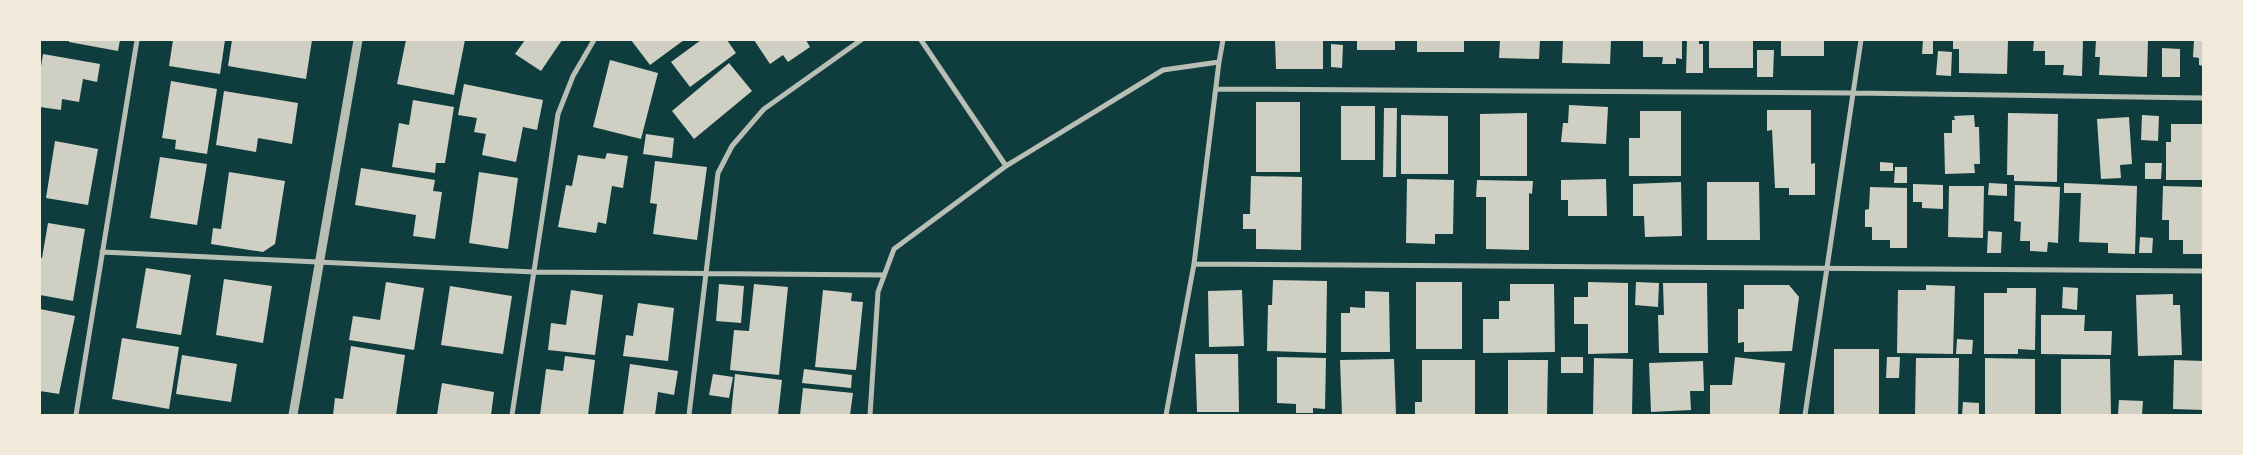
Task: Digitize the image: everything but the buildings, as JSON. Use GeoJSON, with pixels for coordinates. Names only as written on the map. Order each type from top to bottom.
{"type":"FeatureCollection","features":[{"type":"Feature","properties":{"kind":"street"},"geometry":{"type":"LineString","coordinates":[[76,415],[137,40]]}},
{"type":"Feature","properties":{"kind":"street"},"geometry":{"type":"LineString","coordinates":[[293,415],[358,40]]}},
{"type":"Feature","properties":{"kind":"street"},"geometry":{"type":"LineString","coordinates":[[512,415],[558,114],[573,76],[594,40]]}},
{"type":"Feature","properties":{"kind":"street"},"geometry":{"type":"LineString","coordinates":[[689,415],[718,173],[732,146],[764,109],[861,40]]}},
{"type":"Feature","properties":{"kind":"street"},"geometry":{"type":"LineString","coordinates":[[921,40],[1006,166]]}},
{"type":"Feature","properties":{"kind":"street"},"geometry":{"type":"LineString","coordinates":[[1166,415],[1194,264],[1222,40]]}},
{"type":"Feature","properties":{"kind":"street"},"geometry":{"type":"LineString","coordinates":[[1805,415],[1861,40]]}},
{"type":"Feature","properties":{"kind":"street"},"geometry":{"type":"LineString","coordinates":[[870,415],[878,292],[894,249],[1006,166],[1163,70],[1219,62]]}},
{"type":"Feature","properties":{"kind":"street"},"geometry":{"type":"LineString","coordinates":[[1216,89],[1853,93],[2203,98]]}},
{"type":"Feature","properties":{"kind":"street"},"geometry":{"type":"LineString","coordinates":[[102,252],[320,264],[534,272],[884,276]]}},
{"type":"Feature","properties":{"kind":"street"},"geometry":{"type":"LineString","coordinates":[[1194,264],[2203,271]]}}]}
